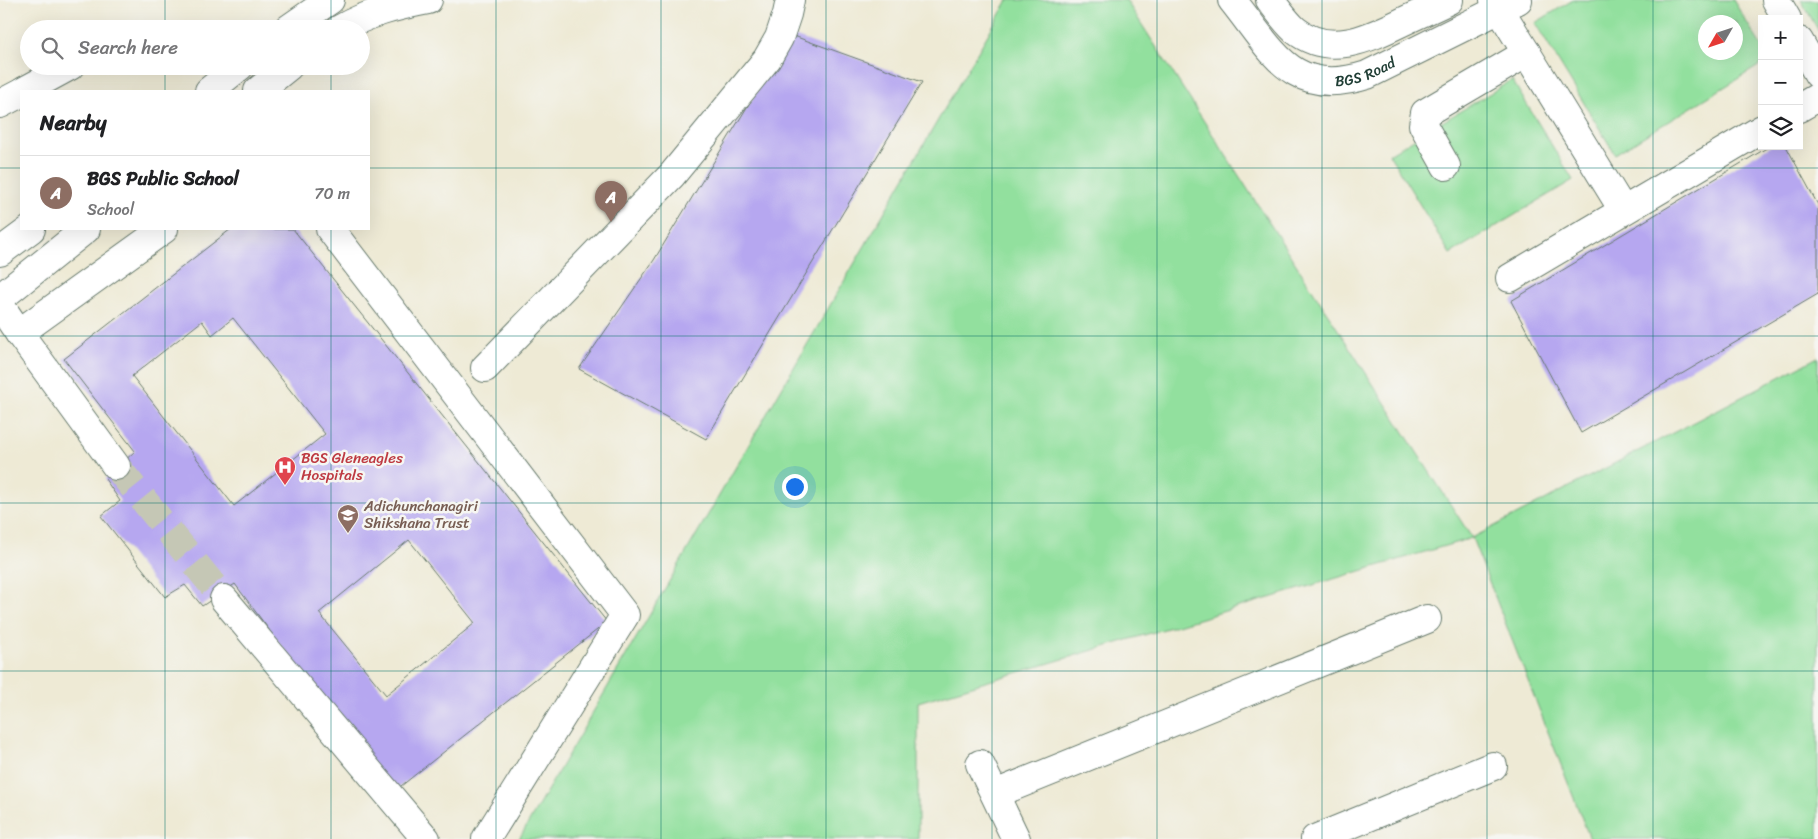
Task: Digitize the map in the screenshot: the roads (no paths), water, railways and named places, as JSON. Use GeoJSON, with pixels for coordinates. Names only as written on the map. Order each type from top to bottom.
{"type":"FeatureCollection","features":[{"type":"Feature","properties":{"kind":"street"},"geometry":{"type":"LineString","coordinates":[[301,20],[330,0]]}},
{"type":"Feature","properties":{"kind":"street"},"geometry":{"type":"LineString","coordinates":[[358,20],[389,8],[428,0]]}},
{"type":"Feature","properties":{"kind":"street"},"geometry":{"type":"LineString","coordinates":[[485,368],[678,167],[767,59],[779,38],[788,14],[790,0]]}},
{"type":"Feature","properties":{"kind":"street","name":"BGS Road"},"geometry":{"type":"LineString","coordinates":[[1232,0],[1276,56],[1291,70],[1306,78],[1327,82],[1348,81],[1367,75],[1504,3]]}},
{"type":"Feature","properties":{"kind":"street","name":"BGS Road"},"geometry":{"type":"LineString","coordinates":[[1270,0],[1296,31],[1311,39],[1327,43],[1350,43],[1366,39],[1449,0]]}},
{"type":"Feature","properties":{"kind":"street"},"geometry":{"type":"LineString","coordinates":[[1776,0],[1785,15]]}},
{"type":"Feature","properties":{"kind":"street"},"geometry":{"type":"LineString","coordinates":[[1504,3],[1527,53],[1622,210]]}},
{"type":"Feature","properties":{"kind":"street"},"geometry":{"type":"LineString","coordinates":[[1803,48],[1818,74]]}},
{"type":"Feature","properties":{"kind":"street"},"geometry":{"type":"LineString","coordinates":[[1446,166],[1423,125],[1425,113],[1527,53]]}},
{"type":"Feature","properties":{"kind":"street"},"geometry":{"type":"LineString","coordinates":[[27,90],[54,75]]}},
{"type":"Feature","properties":{"kind":"street"},"geometry":{"type":"LineString","coordinates":[[209,90],[228,75]]}},
{"type":"Feature","properties":{"kind":"street"},"geometry":{"type":"LineString","coordinates":[[259,90],[278,75]]}},
{"type":"Feature","properties":{"kind":"street"},"geometry":{"type":"LineString","coordinates":[[0,104],[20,94]]}},
{"type":"Feature","properties":{"kind":"street"},"geometry":{"type":"LineString","coordinates":[[1803,106],[1818,97]]}},
{"type":"Feature","properties":{"kind":"street"},"geometry":{"type":"LineString","coordinates":[[1510,278],[1622,210],[1758,131]]}},
{"type":"Feature","properties":{"kind":"street"},"geometry":{"type":"LineString","coordinates":[[0,252],[30,230]]}},
{"type":"Feature","properties":{"kind":"street"},"geometry":{"type":"LineString","coordinates":[[0,298],[85,230]]}},
{"type":"Feature","properties":{"kind":"street"},"geometry":{"type":"LineString","coordinates":[[18,333],[163,230]]}},
{"type":"Feature","properties":{"kind":"street"},"geometry":{"type":"LineString","coordinates":[[331,230],[625,615],[486,839]]}},
{"type":"Feature","properties":{"kind":"street"},"geometry":{"type":"LineString","coordinates":[[0,305],[18,333],[116,466]]}},
{"type":"Feature","properties":{"kind":"street"},"geometry":{"type":"LineString","coordinates":[[224,599],[426,839]]}},
{"type":"Feature","properties":{"kind":"street"},"geometry":{"type":"LineString","coordinates":[[995,794],[1427,619]]}},
{"type":"Feature","properties":{"kind":"street"},"geometry":{"type":"LineString","coordinates":[[980,764],[1016,839]]}},
{"type":"Feature","properties":{"kind":"street"},"geometry":{"type":"LineString","coordinates":[[1315,839],[1493,766]]}},
{"type":"Feature","properties":{"kind":"tunnel"},"geometry":{"type":"LineString","coordinates":[[116,466],[224,599]]}},
{"type":"Feature","properties":{"kind":"place","name":"BGS Public School"},"geometry":{"type":"Point","coordinates":[611,222]}},
{"type":"Feature","properties":{"kind":"place","name":"BGS Gleneagles Hospitals"},"geometry":{"type":"Point","coordinates":[285,486]}},
{"type":"Feature","properties":{"kind":"place","name":"Adichunchanagiri Shikshana Trust"},"geometry":{"type":"Point","coordinates":[348,534]}}]}
